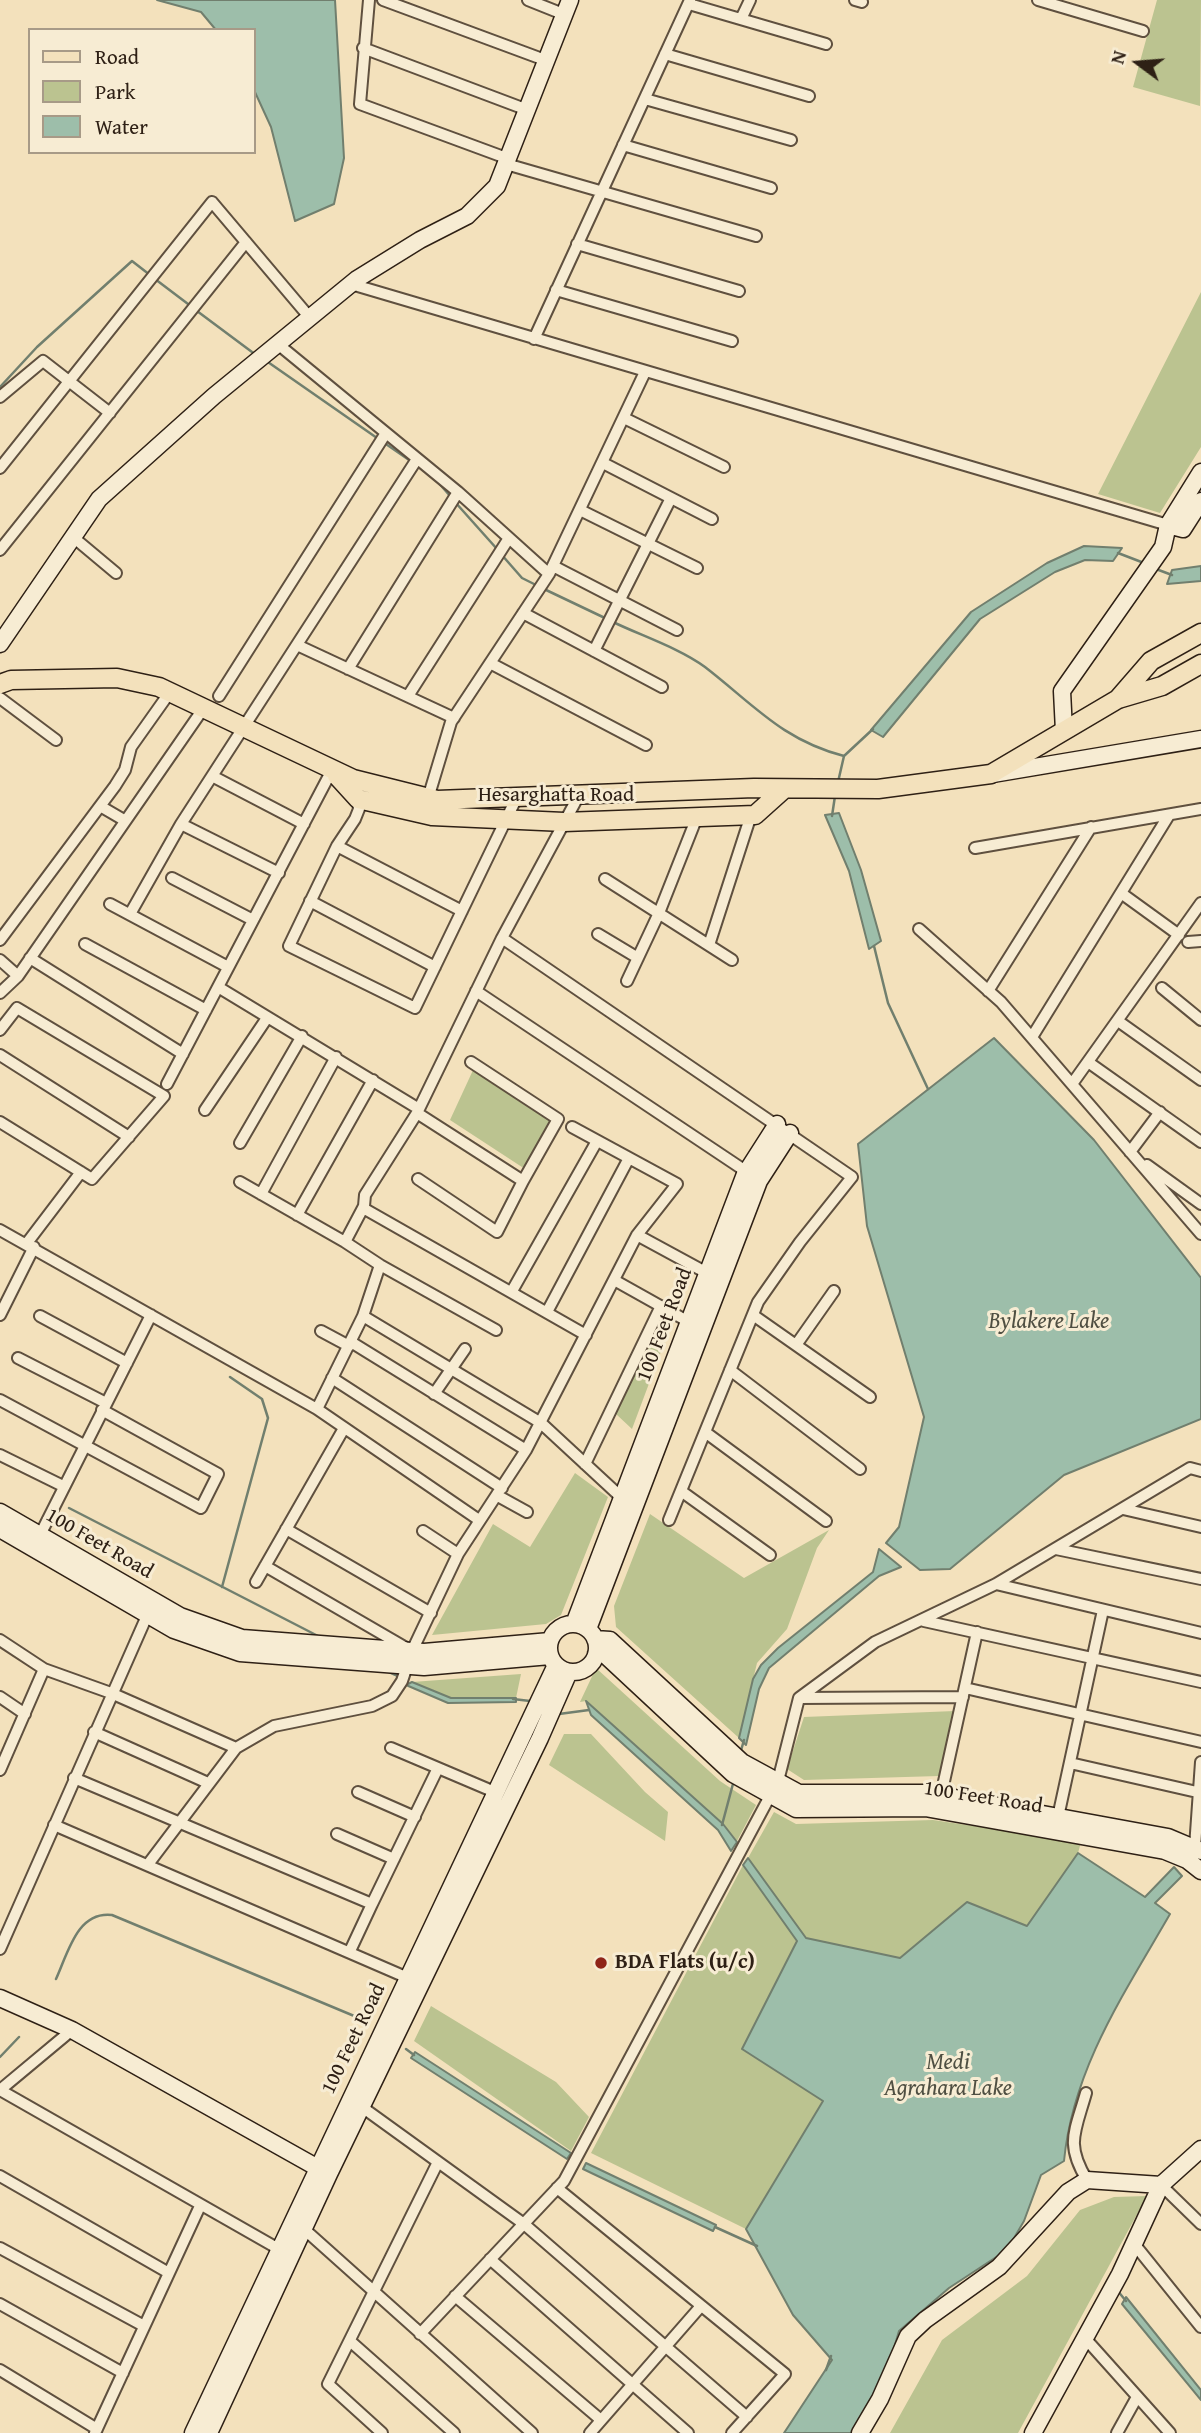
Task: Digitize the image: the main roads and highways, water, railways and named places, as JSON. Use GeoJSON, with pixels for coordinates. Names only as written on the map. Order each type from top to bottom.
{"type":"FeatureCollection","features":[{"type":"Feature","properties":{"kind":"main road"},"geometry":{"type":"LineString","coordinates":[[1,641],[99,499],[351,284],[420,240],[467,216],[497,186],[567,7]]}},
{"type":"Feature","properties":{"kind":"main road"},"geometry":{"type":"LineString","coordinates":[[1063,731],[1062,691],[1163,547],[1168,525],[1201,472]]}},
{"type":"Feature","properties":{"kind":"main road"},"geometry":{"type":"LineString","coordinates":[[1168,525],[1183,529],[1201,501]]}},
{"type":"Feature","properties":{"kind":"main road"},"geometry":{"type":"LineString","coordinates":[[1118,699],[1151,661],[1201,633]]}},
{"type":"Feature","properties":{"kind":"main road"},"geometry":{"type":"LineString","coordinates":[[991,774],[1118,699],[1161,686],[1201,664]]}},
{"type":"Feature","properties":{"kind":"main road","name":"Hesarghatta Road"},"geometry":{"type":"LineString","coordinates":[[0,684],[11,680],[117,678],[159,687],[353,779],[437,800],[784,789],[878,789],[991,774],[1201,739]]}},
{"type":"Feature","properties":{"kind":"main road","name":"Hesarghatta Road"},"geometry":{"type":"LineString","coordinates":[[332,770],[358,799],[432,816],[506,820],[564,822],[755,815],[784,789]]}},
{"type":"Feature","properties":{"kind":"main road","name":"100 Feet Road"},"geometry":{"type":"LineString","coordinates":[[783,1128],[759,1181],[588,1636],[622,1497],[707,1273],[747,1172],[783,1128]]}},
{"type":"Feature","properties":{"kind":"main road","name":"100 Feet Road"},"geometry":{"type":"LineString","coordinates":[[0,1512],[37,1541],[151,1606],[242,1638],[410,1658],[556,1667],[534,1735],[362,2107],[323,2170],[304,2229],[285,2252],[209,2433]]}},
{"type":"Feature","properties":{"kind":"main road","name":"100 Feet Road"},"geometry":{"type":"LineString","coordinates":[[0,1529],[37,1541]]}},
{"type":"Feature","properties":{"kind":"main road"},"geometry":{"type":"LineString","coordinates":[[560,1628],[588,1636],[589,1666],[556,1667],[560,1628]]}},
{"type":"Feature","properties":{"kind":"main road","name":"100 Feet Road"},"geometry":{"type":"LineString","coordinates":[[588,1636],[610,1640],[723,1755],[774,1788],[798,1810],[925,1808],[1198,1849]]}},
{"type":"Feature","properties":{"kind":"main road","name":"100 Feet Road"},"geometry":{"type":"LineString","coordinates":[[193,2433],[285,2252],[408,1978],[497,1793],[534,1735]]}},
{"type":"Feature","properties":{"kind":"main road","name":"100 Feet Road"},"geometry":{"type":"LineString","coordinates":[[774,1788],[803,1794],[942,1795],[1058,1816],[1175,1846],[1200,1870]]}},
{"type":"Feature","properties":{"kind":"main road"},"geometry":{"type":"LineString","coordinates":[[0,1998],[72,2030],[323,2170]]}},
{"type":"Feature","properties":{"kind":"main road"},"geometry":{"type":"LineString","coordinates":[[1033,2433],[1135,2245],[1161,2185],[1201,2149]]}},
{"type":"Feature","properties":{"kind":"main road"},"geometry":{"type":"LineString","coordinates":[[860,2433],[880,2399],[908,2336],[925,2320],[999,2267],[1068,2192],[1087,2180],[1161,2185]]}},
{"type":"Feature","properties":{"kind":"water"},"geometry":{"type":"Polygon","coordinates":[[[157,0],[335,0],[344,158],[334,204],[295,221],[271,127],[256,94],[256,28],[214,28],[201,12],[157,0]]]}},
{"type":"Feature","properties":{"kind":"water"},"geometry":{"type":"Polygon","coordinates":[[[1084,546],[1122,548],[1113,561],[1085,560],[1055,572],[980,619],[883,737],[871,730],[971,612],[1047,563],[1084,546]]]}},
{"type":"Feature","properties":{"kind":"water"},"geometry":{"type":"Polygon","coordinates":[[[1201,566],[1201,581],[1167,584],[1172,570],[1201,566]]]}},
{"type":"Feature","properties":{"kind":"water"},"geometry":{"type":"Polygon","coordinates":[[[839,813],[861,870],[881,941],[869,949],[849,871],[825,815],[839,813]]]}},
{"type":"Feature","properties":{"kind":"water","name":"Bylakere Lake"},"geometry":{"type":"Polygon","coordinates":[[[994,1038],[1094,1140],[1201,1278],[1201,1419],[1064,1475],[950,1569],[920,1570],[886,1543],[899,1527],[924,1417],[867,1226],[858,1144],[994,1038]]]}},
{"type":"Feature","properties":{"kind":"water"},"geometry":{"type":"Polygon","coordinates":[[[879,1549],[901,1567],[879,1576],[769,1668],[759,1689],[746,1745],[739,1738],[753,1679],[761,1665],[778,1648],[873,1572],[879,1549]]]}},
{"type":"Feature","properties":{"kind":"water"},"geometry":{"type":"Polygon","coordinates":[[[412,1682],[451,1698],[516,1698],[516,1702],[448,1703],[406,1685],[412,1682]]]}},
{"type":"Feature","properties":{"kind":"water"},"geometry":{"type":"Polygon","coordinates":[[[586,1701],[723,1824],[737,1842],[731,1851],[718,1830],[591,1715],[586,1701]]]}},
{"type":"Feature","properties":{"kind":"water","name":"Medi Agrahara Lake"},"geometry":{"type":"Polygon","coordinates":[[[1078,1853],[1145,1897],[1174,1867],[1182,1876],[1155,1903],[1170,1914],[1119,2003],[1089,2063],[1069,2127],[1064,2161],[1041,2175],[1024,2221],[1007,2250],[949,2288],[899,2331],[889,2365],[856,2433],[784,2433],[832,2360],[793,2315],[746,2229],[823,2101],[742,2049],[797,1941],[743,1865],[748,1858],[806,1938],[900,1958],[967,1902],[1027,1926],[1078,1853]]]}},
{"type":"Feature","properties":{"kind":"water"},"geometry":{"type":"Polygon","coordinates":[[[415,2052],[571,2153],[567,2159],[411,2058],[415,2052]]]}},
{"type":"Feature","properties":{"kind":"water"},"geometry":{"type":"Polygon","coordinates":[[[586,2163],[716,2225],[713,2231],[583,2169],[586,2163]]]}},
{"type":"Feature","properties":{"kind":"water"},"geometry":{"type":"Polygon","coordinates":[[[1126,2297],[1201,2390],[1201,2400],[1122,2304],[1126,2297]]]}},
{"type":"Feature","properties":{"kind":"waterway"},"geometry":{"type":"LineString","coordinates":[[0,387],[37,347],[132,261],[150,275]]}},
{"type":"Feature","properties":{"kind":"waterway"},"geometry":{"type":"LineString","coordinates":[[155,279],[192,307]]}},
{"type":"Feature","properties":{"kind":"waterway"},"geometry":{"type":"LineString","coordinates":[[197,311],[256,355]]}},
{"type":"Feature","properties":{"kind":"waterway"},"geometry":{"type":"LineString","coordinates":[[265,360],[377,438]]}},
{"type":"Feature","properties":{"kind":"waterway"},"geometry":{"type":"LineString","coordinates":[[383,442],[412,462]]}},
{"type":"Feature","properties":{"kind":"waterway"},"geometry":{"type":"LineString","coordinates":[[437,481],[451,497]]}},
{"type":"Feature","properties":{"kind":"waterway"},"geometry":{"type":"LineString","coordinates":[[455,502],[497,549]]}},
{"type":"Feature","properties":{"kind":"waterway"},"geometry":{"type":"LineString","coordinates":[[1118,553],[1144,563]]}},
{"type":"Feature","properties":{"kind":"waterway"},"geometry":{"type":"LineString","coordinates":[[501,554],[522,578],[538,586]]}},
{"type":"Feature","properties":{"kind":"waterway"},"geometry":{"type":"LineString","coordinates":[[1156,569],[1172,575]]}},
{"type":"Feature","properties":{"kind":"waterway"},"geometry":{"type":"LineString","coordinates":[[544,589],[607,619]]}},
{"type":"Feature","properties":{"kind":"waterway"},"geometry":{"type":"LineString","coordinates":[[613,622],[695,660],[785,731],[803,741],[844,756]]}},
{"type":"Feature","properties":{"kind":"waterway"},"geometry":{"type":"LineString","coordinates":[[838,782],[844,756],[873,729]]}},
{"type":"Feature","properties":{"kind":"waterway"},"geometry":{"type":"LineString","coordinates":[[832,816],[835,796]]}},
{"type":"Feature","properties":{"kind":"waterway"},"geometry":{"type":"LineString","coordinates":[[874,946],[888,1003],[928,1089]]}},
{"type":"Feature","properties":{"kind":"waterway"},"geometry":{"type":"LineString","coordinates":[[222,1587],[268,1418],[262,1399],[230,1377]]}},
{"type":"Feature","properties":{"kind":"waterway"},"geometry":{"type":"LineString","coordinates":[[69,1508],[318,1636]]}},
{"type":"Feature","properties":{"kind":"waterway"},"geometry":{"type":"LineString","coordinates":[[387,1671],[400,1677]]}},
{"type":"Feature","properties":{"kind":"waterway"},"geometry":{"type":"LineString","coordinates":[[513,1699],[530,1701]]}},
{"type":"Feature","properties":{"kind":"waterway"},"geometry":{"type":"LineString","coordinates":[[559,1714],[589,1710]]}},
{"type":"Feature","properties":{"kind":"waterway"},"geometry":{"type":"LineString","coordinates":[[740,1754],[744,1740]]}},
{"type":"Feature","properties":{"kind":"waterway"},"geometry":{"type":"LineString","coordinates":[[722,1825],[734,1780]]}},
{"type":"Feature","properties":{"kind":"waterway"},"geometry":{"type":"LineString","coordinates":[[56,1979],[70,1946],[82,1927],[90,1920],[112,1915],[359,2018]]}},
{"type":"Feature","properties":{"kind":"waterway"},"geometry":{"type":"LineString","coordinates":[[0,2057],[19,2037]]}},
{"type":"Feature","properties":{"kind":"waterway"},"geometry":{"type":"LineString","coordinates":[[406,2049],[414,2055]]}},
{"type":"Feature","properties":{"kind":"waterway"},"geometry":{"type":"LineString","coordinates":[[715,2227],[757,2246]]}},
{"type":"Feature","properties":{"kind":"waterway"},"geometry":{"type":"LineString","coordinates":[[1117,2290],[1126,2301]]}},
{"type":"Feature","properties":{"kind":"waterway"},"geometry":{"type":"LineString","coordinates":[[826,2370],[831,2356]]}},
{"type":"Feature","properties":{"kind":"place","name":"BDA Flats (u/c)"},"geometry":{"type":"Point","coordinates":[601,1963]}}]}
